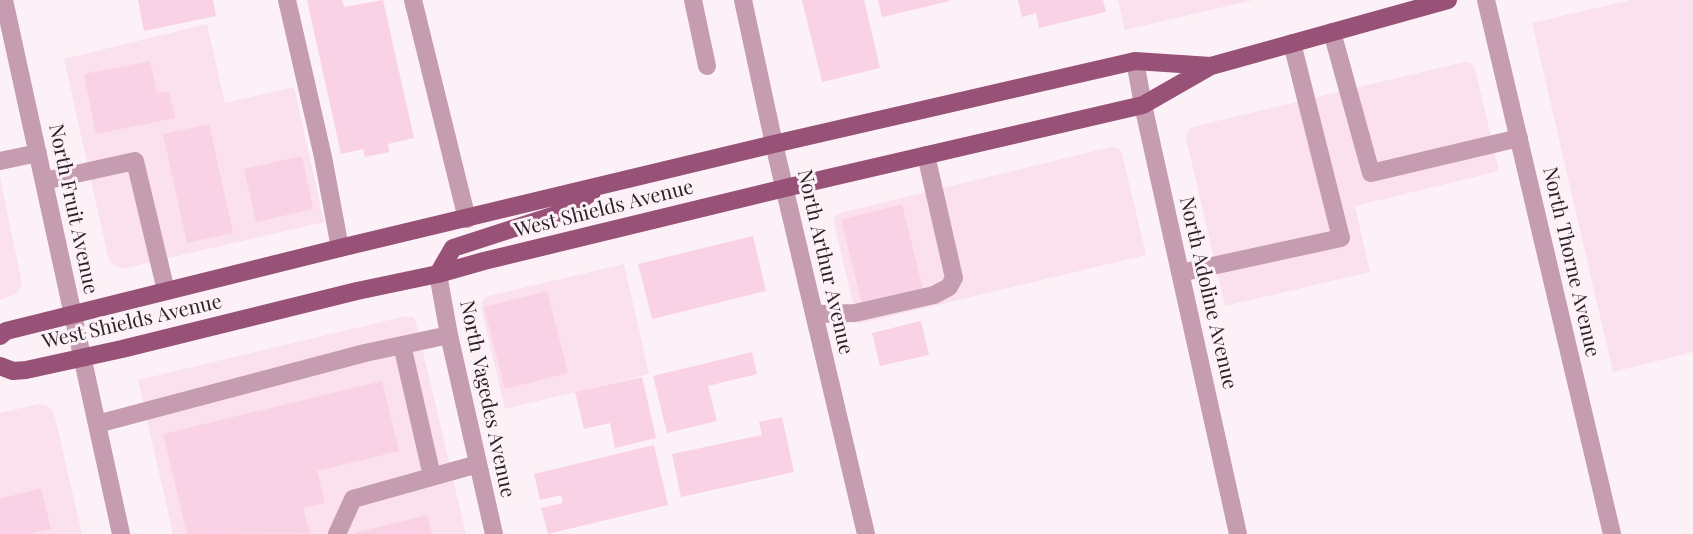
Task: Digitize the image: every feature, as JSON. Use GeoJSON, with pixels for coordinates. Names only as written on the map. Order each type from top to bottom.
{"type":"FeatureCollection","features":[{"type":"Feature","properties":{"kind":"main road","name":"West Shields Avenue"},"geometry":{"type":"LineString","coordinates":[[0,366],[14,371],[26,370],[357,291],[438,274],[785,188],[1143,105],[1211,66],[1448,0]]}},
{"type":"Feature","properties":{"kind":"main road","name":"West Shields Avenue"},"geometry":{"type":"LineString","coordinates":[[0,336],[6,331],[73,314],[604,184],[1135,61],[1211,66]]}},
{"type":"Feature","properties":{"kind":"main road"},"geometry":{"type":"LineString","coordinates":[[438,274],[453,248],[561,213],[604,184]]}},
{"type":"Feature","properties":{"kind":"street","name":"North Fruit Avenue"},"geometry":{"type":"LineString","coordinates":[[4,0],[121,534]]}},
{"type":"Feature","properties":{"kind":"street"},"geometry":{"type":"LineString","coordinates":[[287,0],[323,157],[340,248]]}},
{"type":"Feature","properties":{"kind":"street"},"geometry":{"type":"LineString","coordinates":[[413,0],[467,219]]}},
{"type":"Feature","properties":{"kind":"street"},"geometry":{"type":"LineString","coordinates":[[693,0],[707,66]]}},
{"type":"Feature","properties":{"kind":"street","name":"North Arthur Avenue"},"geometry":{"type":"LineString","coordinates":[[743,0],[774,144],[866,534]]}},
{"type":"Feature","properties":{"kind":"street","name":"North Thorne Avenue"},"geometry":{"type":"LineString","coordinates":[[1486,0],[1612,534]]}},
{"type":"Feature","properties":{"kind":"street"},"geometry":{"type":"LineString","coordinates":[[1332,32],[1371,173],[1519,138]]}},
{"type":"Feature","properties":{"kind":"street"},"geometry":{"type":"LineString","coordinates":[[1180,273],[1341,238],[1292,43]]}},
{"type":"Feature","properties":{"kind":"street","name":"North Adoline Avenue"},"geometry":{"type":"LineString","coordinates":[[1135,61],[1238,534]]}},
{"type":"Feature","properties":{"kind":"street"},"geometry":{"type":"LineString","coordinates":[[0,161],[38,153]]}},
{"type":"Feature","properties":{"kind":"street"},"geometry":{"type":"LineString","coordinates":[[815,314],[855,313],[934,295],[949,287],[954,278],[926,155]]}},
{"type":"Feature","properties":{"kind":"street"},"geometry":{"type":"LineString","coordinates":[[44,181],[135,161],[166,291]]}},
{"type":"Feature","properties":{"kind":"street","name":"North Vagedes Avenue"},"geometry":{"type":"LineString","coordinates":[[438,274],[449,335],[494,534]]}},
{"type":"Feature","properties":{"kind":"street"},"geometry":{"type":"LineString","coordinates":[[97,424],[402,345],[449,335]]}},
{"type":"Feature","properties":{"kind":"street"},"geometry":{"type":"LineString","coordinates":[[402,345],[432,476]]}},
{"type":"Feature","properties":{"kind":"street"},"geometry":{"type":"LineString","coordinates":[[337,534],[353,499],[478,464]]}},
{"type":"Feature","properties":{"kind":"shaded area"},"geometry":{"type":"Polygon","coordinates":[[[1118,0],[1253,0],[1125,30],[1118,0]]]}},
{"type":"Feature","properties":{"kind":"shaded area"},"geometry":{"type":"Polygon","coordinates":[[[1630,0],[1693,0],[1693,352],[1613,372],[1532,23],[1630,0]]]}},
{"type":"Feature","properties":{"kind":"shaded area"},"geometry":{"type":"Polygon","coordinates":[[[207,24],[225,103],[294,87],[324,222],[122,269],[111,263],[108,257],[64,59],[207,24]]]}},
{"type":"Feature","properties":{"kind":"shaded area"},"geometry":{"type":"Polygon","coordinates":[[[1464,62],[1470,63],[1475,68],[1499,171],[1355,206],[1370,272],[1225,306],[1186,138],[1187,132],[1192,127],[1464,62]]]}},
{"type":"Feature","properties":{"kind":"shaded area"},"geometry":{"type":"Polygon","coordinates":[[[1111,147],[1118,148],[1122,153],[1146,255],[858,324],[834,223],[835,216],[1111,147]]]}},
{"type":"Feature","properties":{"kind":"shaded area"},"geometry":{"type":"Polygon","coordinates":[[[0,177],[22,284],[16,294],[0,300],[0,177]]]}},
{"type":"Feature","properties":{"kind":"shaded area"},"geometry":{"type":"Polygon","coordinates":[[[624,264],[649,374],[505,409],[481,307],[483,300],[488,296],[624,264]]]}},
{"type":"Feature","properties":{"kind":"shaded area"},"geometry":{"type":"Polygon","coordinates":[[[406,316],[413,317],[416,322],[466,534],[173,534],[138,380],[406,316]]]}},
{"type":"Feature","properties":{"kind":"shaded area"},"geometry":{"type":"Polygon","coordinates":[[[38,404],[46,405],[55,417],[82,534],[0,534],[0,413],[38,404]]]}},
{"type":"Feature","properties":{"kind":"building"},"geometry":{"type":"Polygon","coordinates":[[[138,0],[213,0],[216,16],[144,31],[138,0]]]}},
{"type":"Feature","properties":{"kind":"building"},"geometry":{"type":"Polygon","coordinates":[[[307,0],[342,0],[344,7],[383,0],[414,138],[388,144],[389,152],[365,157],[363,149],[341,154],[307,0]]]}},
{"type":"Feature","properties":{"kind":"building"},"geometry":{"type":"Polygon","coordinates":[[[802,0],[864,0],[880,68],[822,82],[802,0]]]}},
{"type":"Feature","properties":{"kind":"building"},"geometry":{"type":"Polygon","coordinates":[[[878,0],[950,0],[950,1],[882,17],[878,0]]]}},
{"type":"Feature","properties":{"kind":"building"},"geometry":{"type":"Polygon","coordinates":[[[1018,0],[1103,0],[1106,12],[1039,28],[1036,13],[1022,17],[1018,0]]]}},
{"type":"Feature","properties":{"kind":"building"},"geometry":{"type":"Polygon","coordinates":[[[150,61],[157,93],[169,91],[175,118],[96,134],[84,74],[150,61]]]}},
{"type":"Feature","properties":{"kind":"building"},"geometry":{"type":"Polygon","coordinates":[[[209,124],[233,233],[187,243],[163,134],[209,124]]]}},
{"type":"Feature","properties":{"kind":"building"},"geometry":{"type":"Polygon","coordinates":[[[302,156],[313,209],[256,222],[244,169],[302,156]]]}},
{"type":"Feature","properties":{"kind":"building"},"geometry":{"type":"Polygon","coordinates":[[[902,204],[923,290],[862,304],[841,220],[902,204]]]}},
{"type":"Feature","properties":{"kind":"building"},"geometry":{"type":"Polygon","coordinates":[[[753,236],[766,291],[652,319],[638,264],[753,236]]]}},
{"type":"Feature","properties":{"kind":"building"},"geometry":{"type":"Polygon","coordinates":[[[547,291],[568,373],[505,389],[484,307],[547,291]]]}},
{"type":"Feature","properties":{"kind":"building"},"geometry":{"type":"Polygon","coordinates":[[[921,321],[929,355],[880,366],[872,333],[921,321]]]}},
{"type":"Feature","properties":{"kind":"building"},"geometry":{"type":"Polygon","coordinates":[[[752,352],[757,374],[708,386],[717,421],[667,433],[653,376],[752,352]]]}},
{"type":"Feature","properties":{"kind":"building"},"geometry":{"type":"Polygon","coordinates":[[[642,377],[656,438],[615,448],[610,423],[584,429],[575,392],[642,377]]]}},
{"type":"Feature","properties":{"kind":"building"},"geometry":{"type":"Polygon","coordinates":[[[382,381],[399,451],[317,471],[325,503],[303,508],[310,533],[187,534],[163,434],[382,381]]]}},
{"type":"Feature","properties":{"kind":"building"},"geometry":{"type":"Polygon","coordinates":[[[782,417],[794,472],[681,497],[672,454],[762,435],[759,422],[782,417]]]}},
{"type":"Feature","properties":{"kind":"building"},"geometry":{"type":"Polygon","coordinates":[[[654,445],[668,505],[548,534],[541,508],[563,503],[561,495],[540,500],[534,474],[654,445]]]}},
{"type":"Feature","properties":{"kind":"building"},"geometry":{"type":"Polygon","coordinates":[[[41,488],[51,529],[29,534],[0,534],[0,499],[41,488]]]}},
{"type":"Feature","properties":{"kind":"building"},"geometry":{"type":"Polygon","coordinates":[[[427,515],[432,534],[355,534],[355,533],[427,515]]]}}]}
